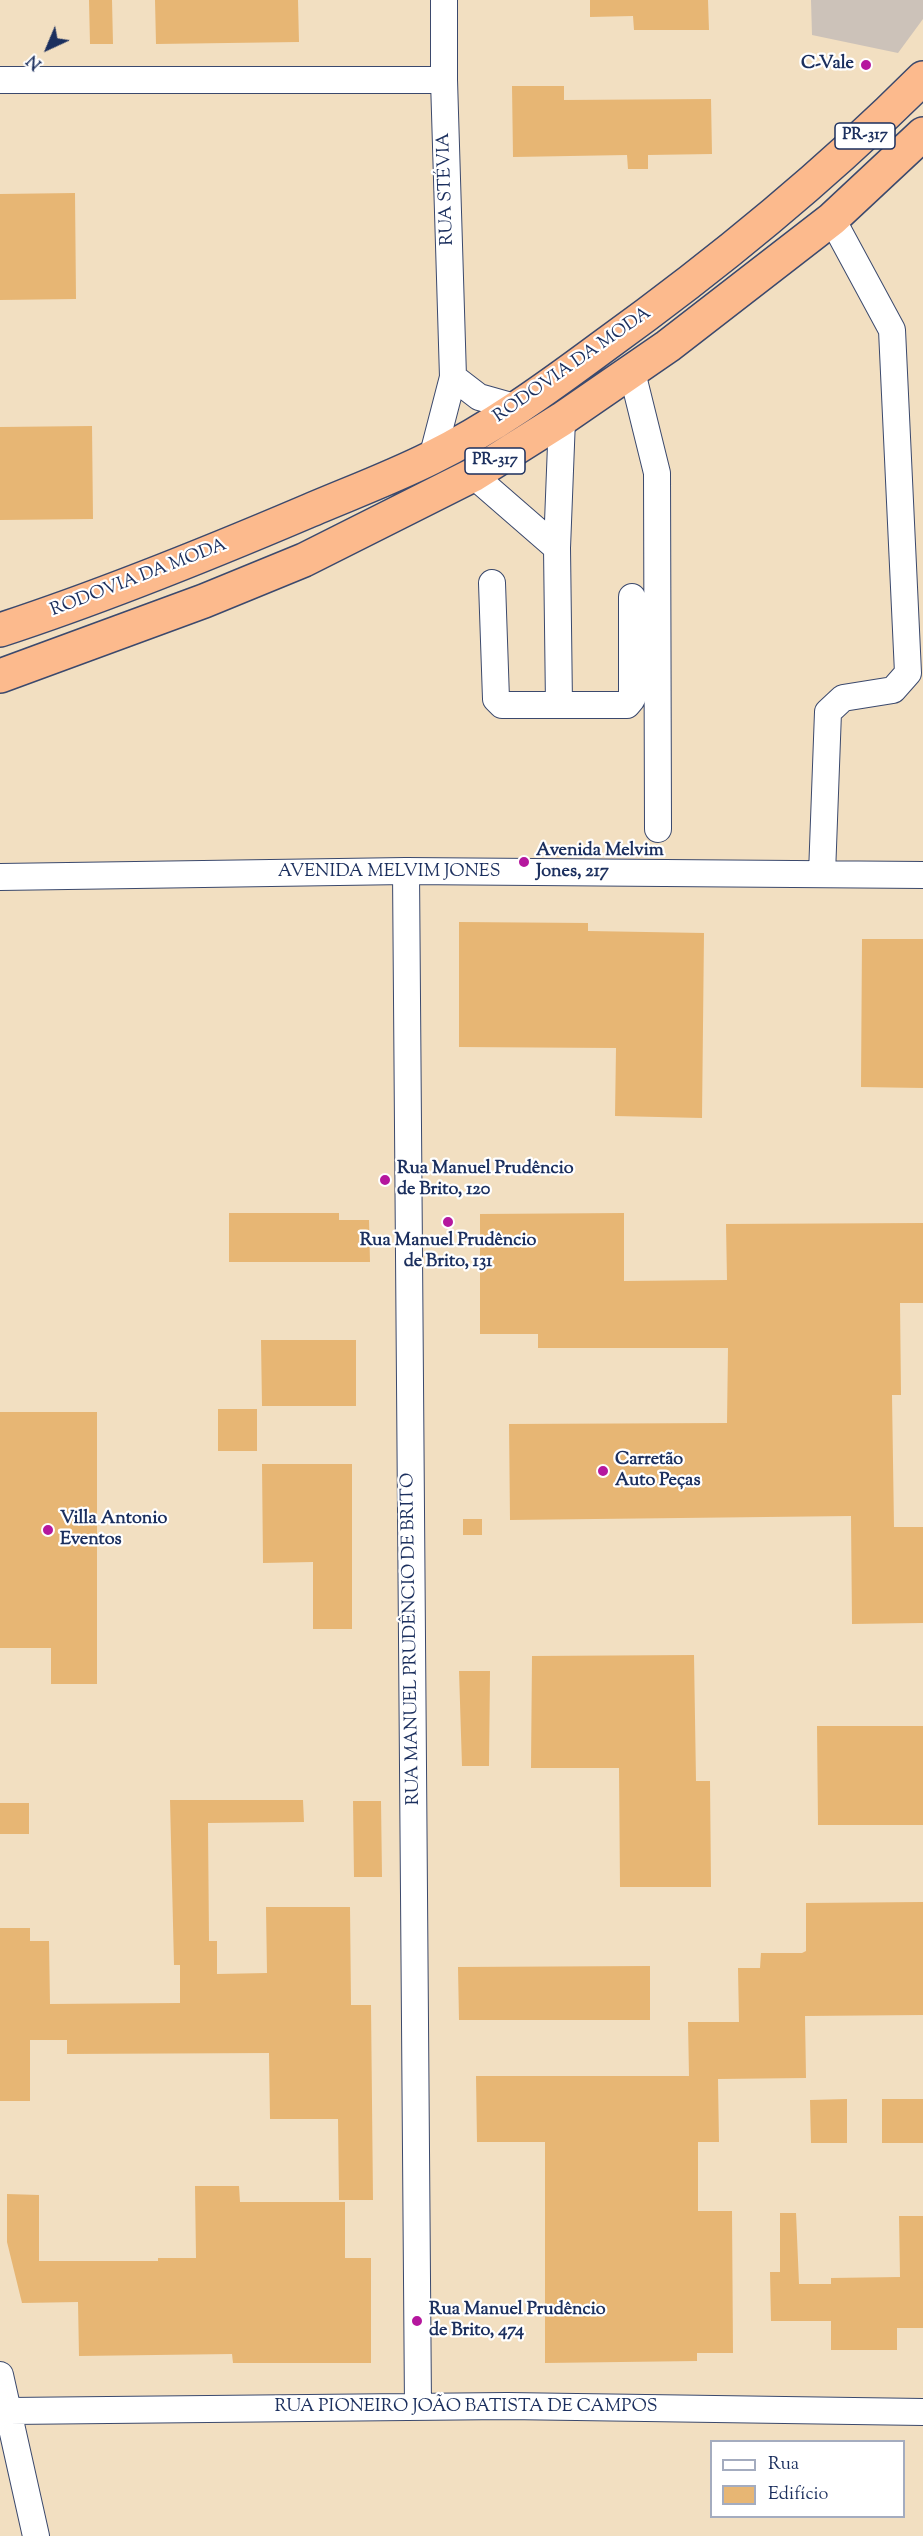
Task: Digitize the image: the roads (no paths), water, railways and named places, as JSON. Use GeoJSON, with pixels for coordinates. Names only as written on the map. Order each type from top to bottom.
{"type":"FeatureCollection","features":[{"type":"Feature","properties":{"kind":"highway","name":"RODOVIA DA MODA"},"geometry":{"type":"LineString","coordinates":[[0,630],[66,609],[208,554],[432,458],[518,408],[640,320],[758,227],[867,134],[923,78]]}},
{"type":"Feature","properties":{"kind":"highway","name":"RODOVIA DA MODA"},"geometry":{"type":"LineString","coordinates":[[2,676],[204,601],[304,560],[473,475],[632,372],[832,219],[923,134]]}},
{"type":"Feature","properties":{"kind":"street","name":"RUA STÉVIA"},"geometry":{"type":"LineString","coordinates":[[432,458],[453,377],[444,80],[444,0]]}},
{"type":"Feature","properties":{"kind":"street"},"geometry":{"type":"LineString","coordinates":[[0,80],[444,80]]}},
{"type":"Feature","properties":{"kind":"street"},"geometry":{"type":"LineString","coordinates":[[822,874],[828,711],[843,698],[892,690],[908,673],[892,330],[832,219]]}},
{"type":"Feature","properties":{"kind":"street"},"geometry":{"type":"LineString","coordinates":[[632,372],[657,472],[658,828]]}},
{"type":"Feature","properties":{"kind":"street"},"geometry":{"type":"LineString","coordinates":[[453,377],[479,397],[518,408]]}},
{"type":"Feature","properties":{"kind":"street"},"geometry":{"type":"LineString","coordinates":[[559,705],[557,548],[562,419]]}},
{"type":"Feature","properties":{"kind":"street"},"geometry":{"type":"LineString","coordinates":[[473,475],[557,548]]}},
{"type":"Feature","properties":{"kind":"street"},"geometry":{"type":"LineString","coordinates":[[492,583],[496,699],[502,705],[627,705],[632,699],[632,597]]}},
{"type":"Feature","properties":{"kind":"street","name":"AVENIDA MELVIM JONES"},"geometry":{"type":"LineString","coordinates":[[0,877],[405,872],[923,875]]}},
{"type":"Feature","properties":{"kind":"street","name":"RUA MANUEL PRUDÊNCIO DE BRITO"},"geometry":{"type":"LineString","coordinates":[[405,872],[418,2407]]}},
{"type":"Feature","properties":{"kind":"street"},"geometry":{"type":"LineString","coordinates":[[0,2375],[36,2536]]}},
{"type":"Feature","properties":{"kind":"street","name":"RUA PIONEIRO JOÃO BATISTA DE CAMPOS"},"geometry":{"type":"LineString","coordinates":[[9,2411],[507,2406],[923,2412]]}},
{"type":"Feature","properties":{"kind":"place","name":"C-Vale"},"geometry":{"type":"Point","coordinates":[866,65]}},
{"type":"Feature","properties":{"kind":"place","name":"Avenida Melvim Jones, 217"},"geometry":{"type":"Point","coordinates":[524,862]}},
{"type":"Feature","properties":{"kind":"place","name":"Rua Manuel Prudêncio de Brito, 120"},"geometry":{"type":"Point","coordinates":[385,1180]}},
{"type":"Feature","properties":{"kind":"place","name":"Rua Manuel Prudêncio de Brito, 131"},"geometry":{"type":"Point","coordinates":[448,1222]}},
{"type":"Feature","properties":{"kind":"place","name":"Carretão Auto Peças"},"geometry":{"type":"Point","coordinates":[603,1471]}},
{"type":"Feature","properties":{"kind":"place","name":"Villa Antonio Eventos"},"geometry":{"type":"Point","coordinates":[48,1530]}},
{"type":"Feature","properties":{"kind":"place","name":"Rua Manuel Prudêncio de Brito, 474"},"geometry":{"type":"Point","coordinates":[417,2321]}}]}
